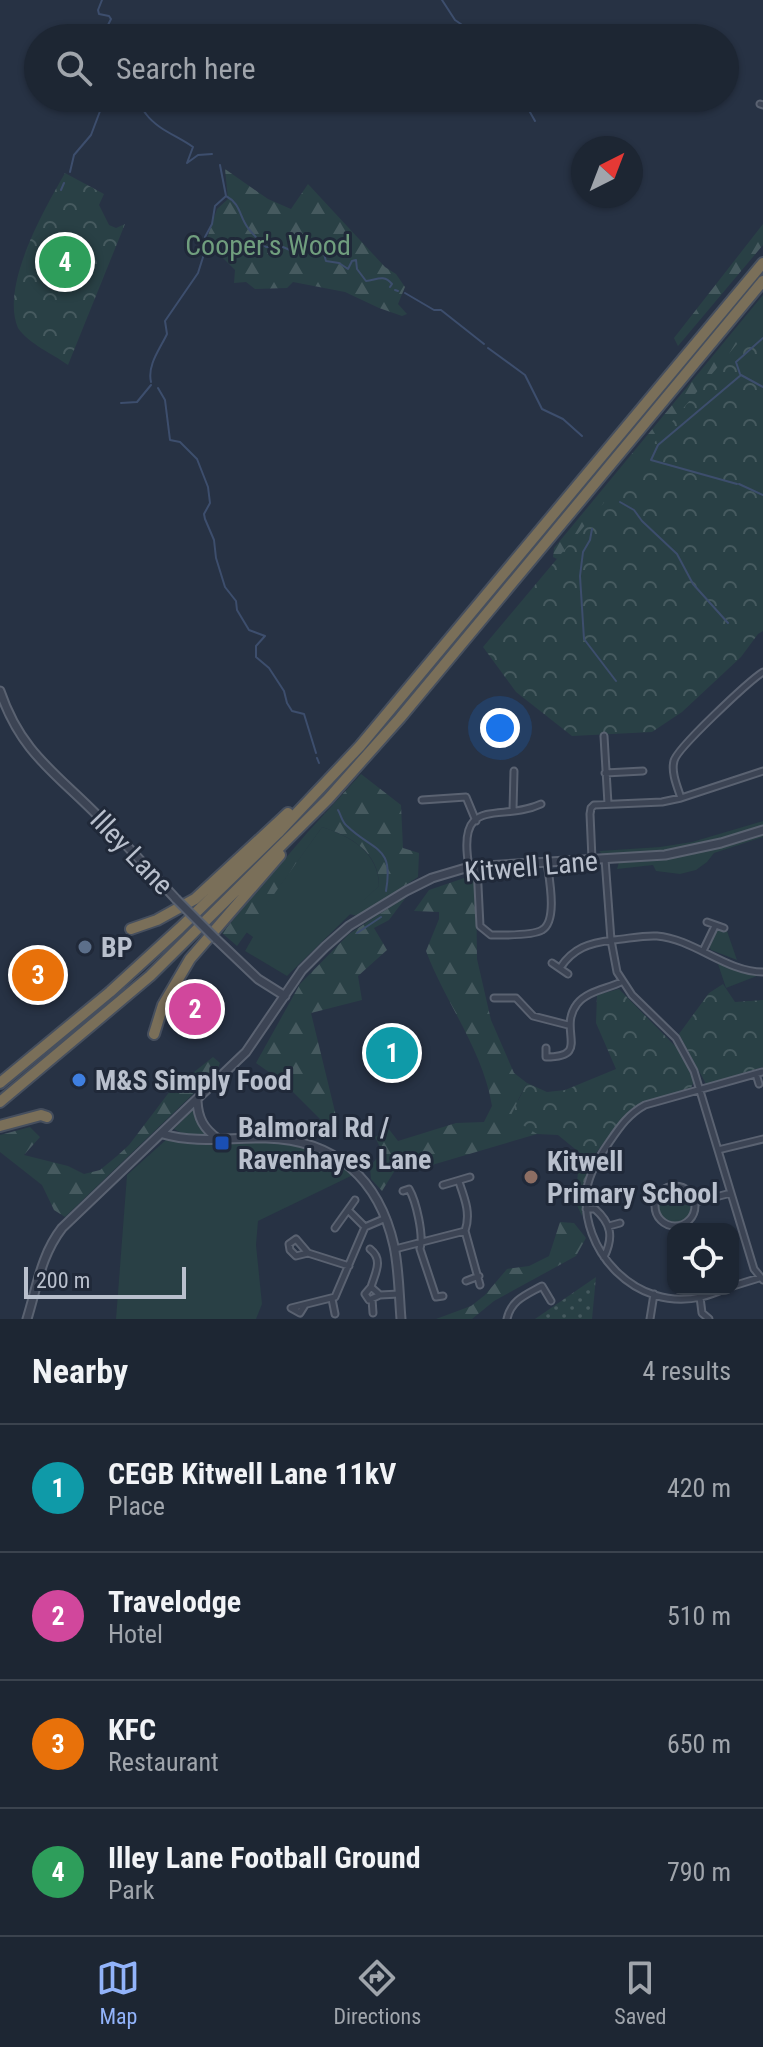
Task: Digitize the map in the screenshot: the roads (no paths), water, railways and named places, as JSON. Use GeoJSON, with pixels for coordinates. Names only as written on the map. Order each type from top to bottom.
{"type":"FeatureCollection","features":[{"type":"Feature","properties":{"kind":"highway"},"geometry":{"type":"LineString","coordinates":[[0,1083],[110,992],[180,928],[278,833],[349,757],[763,263]]}},
{"type":"Feature","properties":{"kind":"highway"},"geometry":{"type":"LineString","coordinates":[[154,1034],[163,1005],[190,959],[420,695],[763,281]]}},
{"type":"Feature","properties":{"kind":"highway"},"geometry":{"type":"LineString","coordinates":[[131,929],[157,920],[195,899],[349,757]]}},
{"type":"Feature","properties":{"kind":"highway"},"geometry":{"type":"LineString","coordinates":[[0,1102],[150,976],[328,799]]}},
{"type":"Feature","properties":{"kind":"highway"},"geometry":{"type":"LineString","coordinates":[[0,1126],[41,1115],[47,1117]]}},
{"type":"Feature","properties":{"kind":"street"},"geometry":{"type":"LineString","coordinates":[[681,798],[673,770],[677,752],[745,684],[763,672]]}},
{"type":"Feature","properties":{"kind":"street","name":"Illey Lane"},"geometry":{"type":"LineString","coordinates":[[0,691],[31,752],[99,816],[216,939],[258,979],[285,996]]}},
{"type":"Feature","properties":{"kind":"street"},"geometry":{"type":"LineString","coordinates":[[604,736],[608,804]]}},
{"type":"Feature","properties":{"kind":"street"},"geometry":{"type":"LineString","coordinates":[[513,810],[514,771]]}},
{"type":"Feature","properties":{"kind":"street"},"geometry":{"type":"LineString","coordinates":[[605,773],[643,771]]}},
{"type":"Feature","properties":{"kind":"street"},"geometry":{"type":"LineString","coordinates":[[592,859],[590,814],[594,805],[662,802],[763,771]]}},
{"type":"Feature","properties":{"kind":"street"},"geometry":{"type":"LineString","coordinates":[[422,800],[466,797],[476,821]]}},
{"type":"Feature","properties":{"kind":"street"},"geometry":{"type":"LineString","coordinates":[[541,804],[532,808],[493,811],[476,821],[465,840],[473,867],[480,926],[491,935],[542,930],[550,919],[547,861]]}},
{"type":"Feature","properties":{"kind":"street","name":"Kitwell Lane"},"geometry":{"type":"LineString","coordinates":[[27,1319],[36,1283],[52,1242],[83,1207],[163,1134],[251,1045],[302,970],[349,926],[432,878],[473,867],[665,855],[763,830]]}},
{"type":"Feature","properties":{"kind":"street"},"geometry":{"type":"LineString","coordinates":[[605,859],[613,961],[621,982],[676,1038],[694,1071],[761,1279],[739,1284]]}},
{"type":"Feature","properties":{"kind":"street"},"geometry":{"type":"LineString","coordinates":[[707,922],[724,928]]}},
{"type":"Feature","properties":{"kind":"street"},"geometry":{"type":"LineString","coordinates":[[703,951],[715,926]]}},
{"type":"Feature","properties":{"kind":"street"},"geometry":{"type":"LineString","coordinates":[[560,968],[576,950],[611,940],[657,936],[703,951],[743,969],[763,972]]}},
{"type":"Feature","properties":{"kind":"street"},"geometry":{"type":"LineString","coordinates":[[552,963],[568,974]]}},
{"type":"Feature","properties":{"kind":"street"},"geometry":{"type":"LineString","coordinates":[[546,1048],[546,1057],[562,1057],[570,1051],[568,1025],[573,1010],[583,998],[621,982]]}},
{"type":"Feature","properties":{"kind":"street"},"geometry":{"type":"LineString","coordinates":[[494,998],[516,998],[533,1016],[568,1025]]}},
{"type":"Feature","properties":{"kind":"street"},"geometry":{"type":"LineString","coordinates":[[706,1295],[674,1298],[654,1294],[628,1282],[596,1245],[586,1209],[587,1186],[595,1165],[630,1113],[645,1105],[759,1073],[759,1084]]}},
{"type":"Feature","properties":{"kind":"street"},"geometry":{"type":"LineString","coordinates":[[197,1101],[198,1116],[204,1127],[219,1139]]}},
{"type":"Feature","properties":{"kind":"street"},"geometry":{"type":"LineString","coordinates":[[163,1134],[191,1140],[267,1138],[297,1141],[324,1150],[358,1173],[377,1198],[386,1217],[395,1249],[401,1319]]}},
{"type":"Feature","properties":{"kind":"street"},"geometry":{"type":"LineString","coordinates":[[718,1150],[763,1139]]}},
{"type":"Feature","properties":{"kind":"street"},"geometry":{"type":"LineString","coordinates":[[443,1185],[470,1177]]}},
{"type":"Feature","properties":{"kind":"street"},"geometry":{"type":"LineString","coordinates":[[459,1182],[467,1206],[465,1231],[480,1285]]}},
{"type":"Feature","properties":{"kind":"street"},"geometry":{"type":"LineString","coordinates":[[416,1186],[406,1190],[416,1201],[422,1242],[420,1249],[436,1297],[443,1296]]}},
{"type":"Feature","properties":{"kind":"street"},"geometry":{"type":"LineString","coordinates":[[669,1186],[689,1190],[696,1202],[694,1215],[685,1225],[672,1226],[656,1214],[658,1194],[669,1186]]}},
{"type":"Feature","properties":{"kind":"street"},"geometry":{"type":"LineString","coordinates":[[696,1202],[731,1193]]}},
{"type":"Feature","properties":{"kind":"street"},"geometry":{"type":"LineString","coordinates":[[335,1228],[355,1200]]}},
{"type":"Feature","properties":{"kind":"street"},"geometry":{"type":"LineString","coordinates":[[586,1209],[595,1209],[609,1226],[611,1238],[604,1257]]}},
{"type":"Feature","properties":{"kind":"street"},"geometry":{"type":"LineString","coordinates":[[348,1211],[365,1227]]}},
{"type":"Feature","properties":{"kind":"street"},"geometry":{"type":"LineString","coordinates":[[647,1217],[656,1214]]}},
{"type":"Feature","properties":{"kind":"street"},"geometry":{"type":"LineString","coordinates":[[335,1314],[332,1299],[365,1227],[386,1217]]}},
{"type":"Feature","properties":{"kind":"street"},"geometry":{"type":"LineString","coordinates":[[609,1226],[620,1223]]}},
{"type":"Feature","properties":{"kind":"street"},"geometry":{"type":"LineString","coordinates":[[395,1249],[465,1231]]}},
{"type":"Feature","properties":{"kind":"street"},"geometry":{"type":"LineString","coordinates":[[370,1249],[376,1255],[378,1269],[365,1294],[369,1300],[380,1295],[399,1294]]}},
{"type":"Feature","properties":{"kind":"street"},"geometry":{"type":"LineString","coordinates":[[308,1253],[349,1266]]}},
{"type":"Feature","properties":{"kind":"street"},"geometry":{"type":"LineString","coordinates":[[466,1281],[479,1276]]}},
{"type":"Feature","properties":{"kind":"street"},"geometry":{"type":"LineString","coordinates":[[507,1319],[509,1309],[515,1302],[542,1286],[551,1301]]}},
{"type":"Feature","properties":{"kind":"street"},"geometry":{"type":"LineString","coordinates":[[371,1287],[380,1295]]}},
{"type":"Feature","properties":{"kind":"street"},"geometry":{"type":"LineString","coordinates":[[650,1319],[654,1294]]}},
{"type":"Feature","properties":{"kind":"street"},"geometry":{"type":"LineString","coordinates":[[700,1297],[702,1313],[709,1319]]}},
{"type":"Feature","properties":{"kind":"street"},"geometry":{"type":"LineString","coordinates":[[305,1305],[332,1299]]}},
{"type":"Feature","properties":{"kind":"street"},"geometry":{"type":"LineString","coordinates":[[372,1299],[373,1313]]}},
{"type":"Feature","properties":{"kind":"waterway"},"geometry":{"type":"LineString","coordinates":[[102,0],[99,14],[109,16],[108,24]]}},
{"type":"Feature","properties":{"kind":"waterway"},"geometry":{"type":"LineString","coordinates":[[442,0],[461,24]]}},
{"type":"Feature","properties":{"kind":"waterway"},"geometry":{"type":"LineString","coordinates":[[70,172],[74,155],[91,135],[100,112]]}},
{"type":"Feature","properties":{"kind":"waterway"},"geometry":{"type":"LineString","coordinates":[[145,112],[156,124],[193,147],[187,163],[198,155],[212,154]]}},
{"type":"Feature","properties":{"kind":"waterway"},"geometry":{"type":"LineString","coordinates":[[530,112],[535,121]]}},
{"type":"Feature","properties":{"kind":"waterway"},"geometry":{"type":"LineString","coordinates":[[220,165],[226,196],[234,203],[248,228],[266,247],[283,247],[292,251],[299,241],[310,240],[322,247],[326,261],[339,263],[348,269],[356,260],[357,269],[366,281],[385,279],[392,284],[390,287]]}},
{"type":"Feature","properties":{"kind":"waterway"},"geometry":{"type":"LineString","coordinates":[[61,190],[64,183]]}},
{"type":"Feature","properties":{"kind":"waterway"},"geometry":{"type":"LineString","coordinates":[[151,382],[152,363],[167,334],[165,321],[198,273],[215,206],[226,196]]}},
{"type":"Feature","properties":{"kind":"waterway"},"geometry":{"type":"LineString","coordinates":[[405,293],[434,310],[441,310],[484,344]]}},
{"type":"Feature","properties":{"kind":"waterway"},"geometry":{"type":"LineString","coordinates":[[740,374],[736,362],[763,338]]}},
{"type":"Feature","properties":{"kind":"waterway"},"geometry":{"type":"LineString","coordinates":[[488,348],[525,375],[542,409],[563,419],[582,436]]}},
{"type":"Feature","properties":{"kind":"waterway"},"geometry":{"type":"LineString","coordinates":[[737,484],[651,460],[658,445],[741,375],[763,387]]}},
{"type":"Feature","properties":{"kind":"waterway"},"geometry":{"type":"LineString","coordinates":[[121,403],[137,402],[151,385]]}},
{"type":"Feature","properties":{"kind":"waterway"},"geometry":{"type":"LineString","coordinates":[[158,388],[165,400],[170,440],[180,442],[197,459],[208,487],[210,503],[204,514],[214,540],[225,587],[236,601],[237,610],[249,630],[265,636],[256,646],[256,657],[269,668],[292,711],[304,714],[316,753]]}},
{"type":"Feature","properties":{"kind":"waterway"},"geometry":{"type":"LineString","coordinates":[[739,484],[763,495]]}},
{"type":"Feature","properties":{"kind":"waterway"},"geometry":{"type":"LineString","coordinates":[[620,502],[634,510],[677,554],[693,584],[728,623]]}},
{"type":"Feature","properties":{"kind":"waterway"},"geometry":{"type":"LineString","coordinates":[[592,529],[583,552],[580,576],[584,639],[616,681]]}},
{"type":"Feature","properties":{"kind":"waterway"},"geometry":{"type":"LineString","coordinates":[[317,758],[319,763]]}},
{"type":"Feature","properties":{"kind":"waterway"},"geometry":{"type":"LineString","coordinates":[[338,810],[345,824],[384,857],[388,876],[386,891]]}},
{"type":"Feature","properties":{"kind":"waterway"},"geometry":{"type":"LineString","coordinates":[[357,933],[381,917]]}},
{"type":"Feature","properties":{"kind":"place","name":"Illey Lane Football Ground"},"geometry":{"type":"Point","coordinates":[65,262]}},
{"type":"Feature","properties":{"kind":"place","name":"BP"},"geometry":{"type":"Point","coordinates":[85,947]}},
{"type":"Feature","properties":{"kind":"place","name":"KFC"},"geometry":{"type":"Point","coordinates":[38,975]}},
{"type":"Feature","properties":{"kind":"place","name":"Travelodge"},"geometry":{"type":"Point","coordinates":[195,1009]}},
{"type":"Feature","properties":{"kind":"place","name":"CEGB Kitwell Lane 11kV"},"geometry":{"type":"Point","coordinates":[392,1053]}},
{"type":"Feature","properties":{"kind":"place","name":"M&S Simply Food"},"geometry":{"type":"Point","coordinates":[79,1080]}},
{"type":"Feature","properties":{"kind":"place","name":"Balmoral Rd / Ravenhayes Lane"},"geometry":{"type":"Point","coordinates":[222,1143]}},
{"type":"Feature","properties":{"kind":"place","name":"Kitwell Primary School"},"geometry":{"type":"Point","coordinates":[531,1177]}},
{"type":"Feature","properties":{"kind":"park label","name":"Cooper's Wood"},"geometry":{"type":"Point","coordinates":[268,245]}}]}
